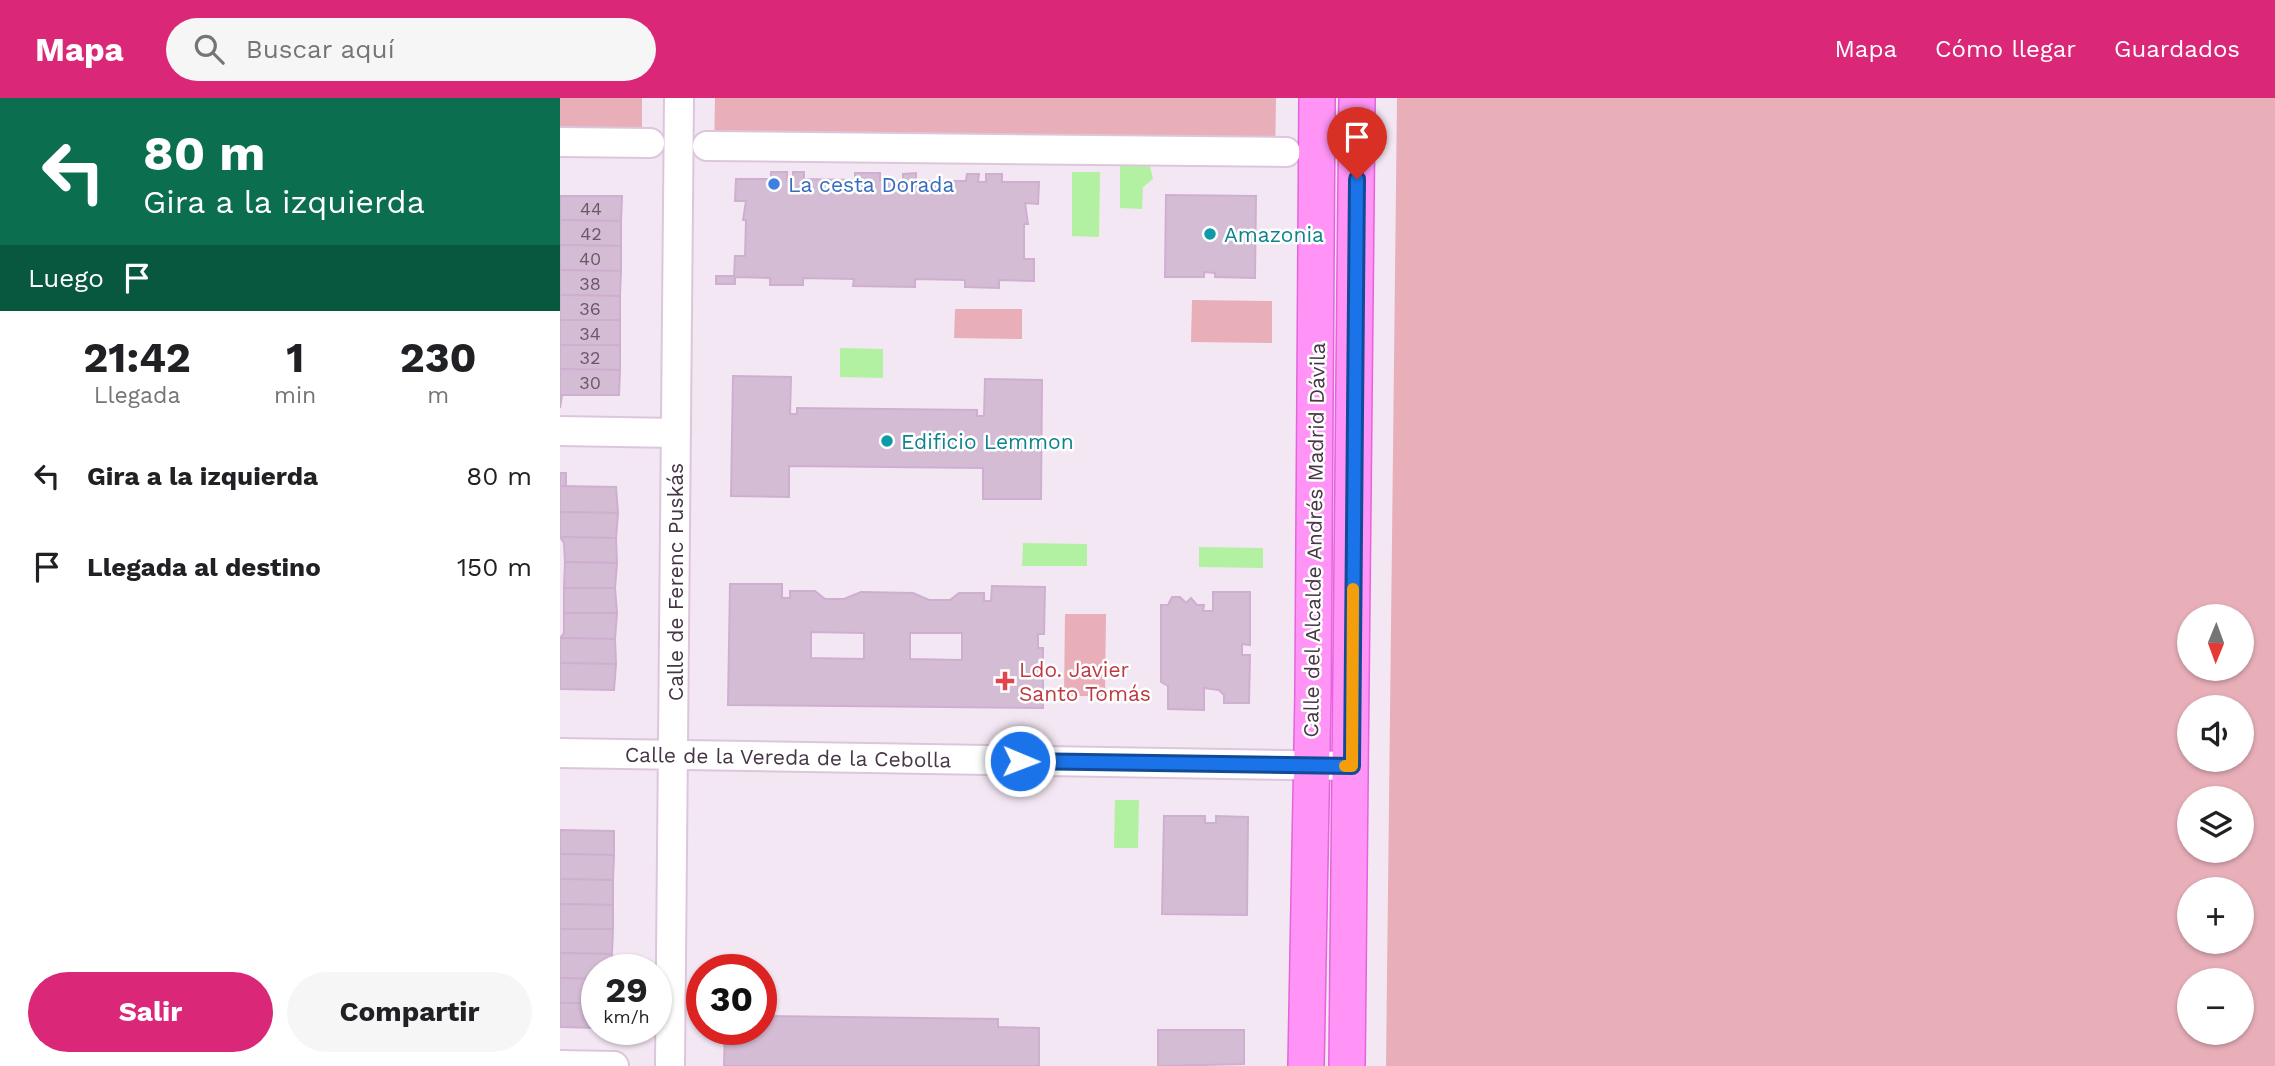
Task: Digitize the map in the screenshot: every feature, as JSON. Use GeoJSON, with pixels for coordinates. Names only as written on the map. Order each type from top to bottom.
{"type":"FeatureCollection","features":[{"type":"Feature","properties":{"kind":"main road","name":"Calle del Alcalde Andrés Madrid Dávila"},"geometry":{"type":"LineString","coordinates":[[1306,1066],[1317,98]]}},
{"type":"Feature","properties":{"kind":"main road","name":"Calle del Alcalde Andrés Madrid Dávila"},"geometry":{"type":"LineString","coordinates":[[1347,1066],[1357,98]]}},
{"type":"Feature","properties":{"kind":"street","name":"Calle de Ferenc Puskás"},"geometry":{"type":"LineString","coordinates":[[670,1066],[679,98]]}},
{"type":"Feature","properties":{"kind":"street"},"geometry":{"type":"LineString","coordinates":[[560,142],[650,143]]}},
{"type":"Feature","properties":{"kind":"street"},"geometry":{"type":"LineString","coordinates":[[707,146],[1286,152]]}},
{"type":"Feature","properties":{"kind":"street"},"geometry":{"type":"LineString","coordinates":[[560,431],[676,433]]}},
{"type":"Feature","properties":{"kind":"street","name":"Calle de la Vereda de la Cebolla"},"geometry":{"type":"LineString","coordinates":[[560,753],[1352,766]]}},
{"type":"Feature","properties":{"kind":"street"},"geometry":{"type":"LineString","coordinates":[[560,1065],[614,1066]]}},
{"type":"Feature","properties":{"kind":"shaded area"},"geometry":{"type":"Polygon","coordinates":[[[560,98],[642,98],[642,154],[560,153],[560,98]]]}},
{"type":"Feature","properties":{"kind":"shaded area"},"geometry":{"type":"Polygon","coordinates":[[[715,98],[1276,98],[1275,162],[714,155],[715,98]]]}},
{"type":"Feature","properties":{"kind":"shaded area"},"geometry":{"type":"Polygon","coordinates":[[[1397,98],[2275,98],[2275,1066],[1386,1066],[1397,98]]]}},
{"type":"Feature","properties":{"kind":"shaded area"},"geometry":{"type":"Polygon","coordinates":[[[1120,166],[1150,166],[1153,179],[1143,187],[1142,209],[1120,208],[1120,166]]]}},
{"type":"Feature","properties":{"kind":"shaded area"},"geometry":{"type":"Polygon","coordinates":[[[1072,172],[1100,172],[1099,237],[1072,236],[1072,172]]]}},
{"type":"Feature","properties":{"kind":"shaded area"},"geometry":{"type":"Polygon","coordinates":[[[1192,300],[1272,301],[1272,343],[1191,342],[1192,300]]]}},
{"type":"Feature","properties":{"kind":"shaded area"},"geometry":{"type":"Polygon","coordinates":[[[955,309],[1022,309],[1022,339],[954,338],[955,309]]]}},
{"type":"Feature","properties":{"kind":"shaded area"},"geometry":{"type":"Polygon","coordinates":[[[840,348],[883,349],[883,378],[840,377],[840,348]]]}},
{"type":"Feature","properties":{"kind":"shaded area"},"geometry":{"type":"Polygon","coordinates":[[[1023,543],[1087,544],[1087,566],[1022,566],[1023,543]]]}},
{"type":"Feature","properties":{"kind":"shaded area"},"geometry":{"type":"Polygon","coordinates":[[[1199,547],[1263,548],[1263,568],[1199,567],[1199,547]]]}},
{"type":"Feature","properties":{"kind":"shaded area"},"geometry":{"type":"Polygon","coordinates":[[[1065,614],[1106,614],[1105,696],[1064,696],[1065,614]]]}},
{"type":"Feature","properties":{"kind":"shaded area"},"geometry":{"type":"Polygon","coordinates":[[[1115,800],[1139,800],[1138,848],[1114,848],[1115,800]]]}},
{"type":"Feature","properties":{"kind":"building"},"geometry":{"type":"Polygon","coordinates":[[[771,172],[787,172],[787,180],[793,180],[793,172],[804,172],[804,179],[855,180],[855,173],[880,173],[880,180],[903,181],[903,174],[916,173],[916,181],[966,181],[967,174],[979,174],[978,182],[986,182],[986,174],[1002,174],[1002,182],[1039,182],[1038,204],[1025,203],[1028,224],[1024,224],[1024,259],[1034,259],[1034,281],[999,280],[999,288],[965,287],[965,280],[915,279],[915,287],[853,286],[854,279],[803,278],[803,285],[770,285],[770,278],[735,277],[735,284],[716,284],[716,276],[734,276],[735,256],[745,256],[746,220],[743,220],[746,201],[735,201],[736,179],[771,179],[771,172]]]}},
{"type":"Feature","properties":{"kind":"building","name":"Amazonia"},"geometry":{"type":"Polygon","coordinates":[[[1166,195],[1256,196],[1255,278],[1215,277],[1215,273],[1204,272],[1204,277],[1165,277],[1166,195]]]}},
{"type":"Feature","properties":{"kind":"building"},"geometry":{"type":"Polygon","coordinates":[[[560,196],[622,196],[621,221],[560,220],[560,196]]]}},
{"type":"Feature","properties":{"kind":"building"},"geometry":{"type":"Polygon","coordinates":[[[560,220],[621,221],[621,246],[560,245],[560,220]]]}},
{"type":"Feature","properties":{"kind":"building"},"geometry":{"type":"Polygon","coordinates":[[[560,245],[621,246],[621,271],[560,270],[560,245]]]}},
{"type":"Feature","properties":{"kind":"building"},"geometry":{"type":"Polygon","coordinates":[[[560,270],[621,271],[620,296],[560,295],[560,270]]]}},
{"type":"Feature","properties":{"kind":"building"},"geometry":{"type":"Polygon","coordinates":[[[560,295],[620,296],[620,320],[560,320],[560,295]]]}},
{"type":"Feature","properties":{"kind":"building"},"geometry":{"type":"Polygon","coordinates":[[[560,320],[620,320],[620,345],[560,345],[560,320]]]}},
{"type":"Feature","properties":{"kind":"building"},"geometry":{"type":"Polygon","coordinates":[[[560,345],[620,345],[620,370],[560,369],[560,345]]]}},
{"type":"Feature","properties":{"kind":"building"},"geometry":{"type":"Polygon","coordinates":[[[560,369],[620,370],[619,395],[562,395],[560,408],[560,369]]]}},
{"type":"Feature","properties":{"kind":"building","name":"Edificio Lemmon"},"geometry":{"type":"Polygon","coordinates":[[[733,376],[791,377],[790,414],[797,414],[797,408],[977,410],[977,416],[984,416],[985,379],[1042,380],[1041,499],[983,499],[983,468],[789,466],[789,497],[731,496],[733,376]]]}},
{"type":"Feature","properties":{"kind":"building"},"geometry":{"type":"Polygon","coordinates":[[[560,473],[566,473],[566,486],[560,486],[560,473]]]}},
{"type":"Feature","properties":{"kind":"building"},"geometry":{"type":"Polygon","coordinates":[[[560,486],[616,487],[618,513],[560,512],[560,486]]]}},
{"type":"Feature","properties":{"kind":"building"},"geometry":{"type":"Polygon","coordinates":[[[560,512],[618,513],[616,538],[560,537],[560,512]]]}},
{"type":"Feature","properties":{"kind":"building"},"geometry":{"type":"Polygon","coordinates":[[[560,537],[616,538],[617,563],[565,562],[564,543],[560,537]]]}},
{"type":"Feature","properties":{"kind":"building"},"geometry":{"type":"Polygon","coordinates":[[[565,562],[617,563],[615,588],[564,588],[565,562]]]}},
{"type":"Feature","properties":{"kind":"building"},"geometry":{"type":"Polygon","coordinates":[[[730,584],[782,584],[782,598],[790,598],[790,591],[815,591],[825,599],[844,599],[861,592],[913,593],[929,600],[950,600],[959,593],[984,593],[984,601],[991,601],[992,586],[1045,587],[1044,634],[1038,634],[1038,648],[1043,648],[1043,708],[728,705],[730,584]],[[811,632],[811,658],[864,659],[864,633],[811,632]],[[910,633],[910,659],[962,660],[962,633],[910,633]]]}},
{"type":"Feature","properties":{"kind":"building"},"geometry":{"type":"Polygon","coordinates":[[[564,588],[615,588],[617,613],[564,613],[564,588]]]}},
{"type":"Feature","properties":{"kind":"building"},"geometry":{"type":"Polygon","coordinates":[[[1213,592],[1250,592],[1250,645],[1242,644],[1242,655],[1250,655],[1249,703],[1224,703],[1224,695],[1219,690],[1204,688],[1204,710],[1168,709],[1168,686],[1161,682],[1161,605],[1168,605],[1172,597],[1180,597],[1186,603],[1191,598],[1197,605],[1204,605],[1203,611],[1213,611],[1213,592]]]}},
{"type":"Feature","properties":{"kind":"building"},"geometry":{"type":"Polygon","coordinates":[[[564,613],[617,613],[615,639],[560,638],[564,633],[564,613]]]}},
{"type":"Feature","properties":{"kind":"building"},"geometry":{"type":"Polygon","coordinates":[[[560,638],[615,639],[616,664],[560,663],[560,638]]]}},
{"type":"Feature","properties":{"kind":"building"},"geometry":{"type":"Polygon","coordinates":[[[560,663],[616,664],[614,690],[560,689],[560,663]]]}},
{"type":"Feature","properties":{"kind":"building"},"geometry":{"type":"Polygon","coordinates":[[[1164,816],[1205,816],[1205,823],[1216,823],[1216,816],[1248,817],[1247,915],[1162,914],[1164,816]]]}},
{"type":"Feature","properties":{"kind":"building"},"geometry":{"type":"Polygon","coordinates":[[[560,830],[614,831],[614,855],[560,854],[560,830]]]}},
{"type":"Feature","properties":{"kind":"building"},"geometry":{"type":"Polygon","coordinates":[[[560,854],[614,855],[613,880],[560,879],[560,854]]]}},
{"type":"Feature","properties":{"kind":"building"},"geometry":{"type":"Polygon","coordinates":[[[560,879],[613,880],[613,905],[560,904],[560,879]]]}},
{"type":"Feature","properties":{"kind":"building"},"geometry":{"type":"Polygon","coordinates":[[[560,904],[613,905],[613,929],[560,929],[560,904]]]}},
{"type":"Feature","properties":{"kind":"building"},"geometry":{"type":"Polygon","coordinates":[[[560,929],[613,929],[612,954],[560,953],[560,929]]]}},
{"type":"Feature","properties":{"kind":"building"},"geometry":{"type":"Polygon","coordinates":[[[560,953],[612,954],[581,954],[581,979],[560,978],[560,953]]]}},
{"type":"Feature","properties":{"kind":"building"},"geometry":{"type":"Polygon","coordinates":[[[560,978],[581,979],[581,1003],[560,1003],[560,978]]]}},
{"type":"Feature","properties":{"kind":"building"},"geometry":{"type":"Polygon","coordinates":[[[560,1003],[581,1003],[581,1028],[560,1027],[560,1003]]]}},
{"type":"Feature","properties":{"kind":"building"},"geometry":{"type":"Polygon","coordinates":[[[777,1016],[998,1019],[998,1027],[1039,1028],[1039,1066],[724,1066],[725,1045],[777,1045],[777,1016]]]}},
{"type":"Feature","properties":{"kind":"building"},"geometry":{"type":"Polygon","coordinates":[[[1158,1030],[1244,1030],[1244,1064],[1158,1066],[1158,1030]]]}},
{"type":"Feature","properties":{"kind":"slow traffic"},"geometry":{"type":"LineString","coordinates":[[1345,766],[1352,766],[1353,589]]}},
{"type":"Feature","properties":{"kind":"place","name":"La cesta Dorada"},"geometry":{"type":"Point","coordinates":[774,184]}},
{"type":"Feature","properties":{"kind":"place","name":"Amazonia"},"geometry":{"type":"Point","coordinates":[1210,234]}},
{"type":"Feature","properties":{"kind":"place","name":"Edificio Lemmon"},"geometry":{"type":"Point","coordinates":[887,441]}},
{"type":"Feature","properties":{"kind":"place","name":"Ldo. Javier Santo Tomás"},"geometry":{"type":"Point","coordinates":[1005,681]}},
{"type":"Feature","properties":{"kind":"route"},"geometry":{"type":"LineString","coordinates":[[1020,761],[1352,766],[1357,179]]}}]}
